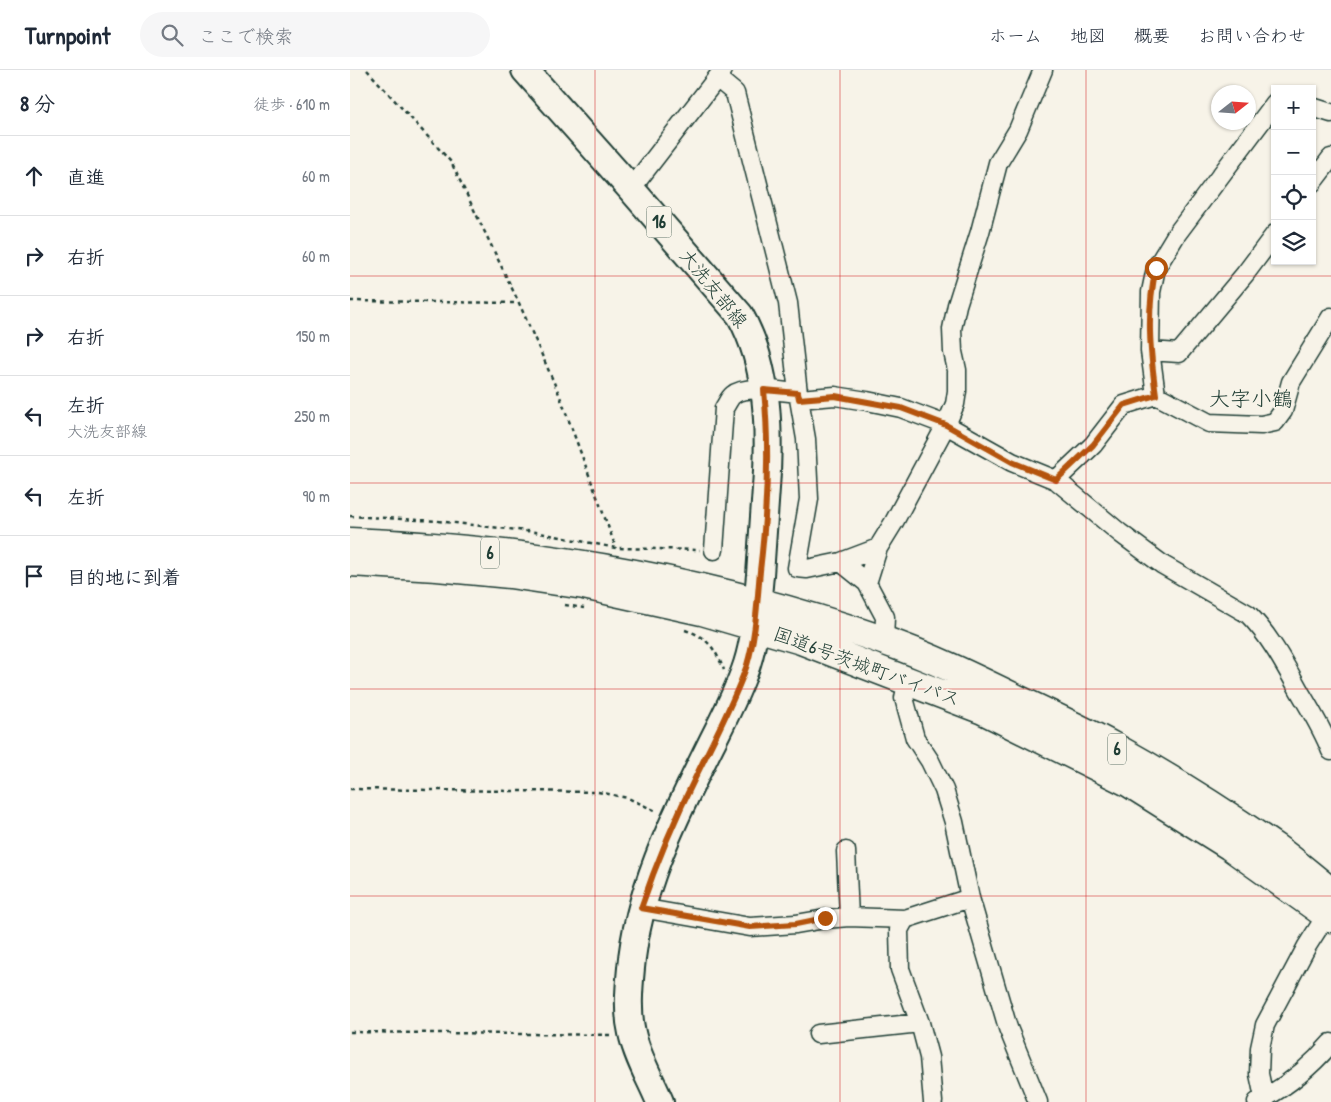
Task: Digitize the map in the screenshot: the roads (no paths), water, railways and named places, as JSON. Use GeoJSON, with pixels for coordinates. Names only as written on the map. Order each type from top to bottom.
{"type":"FeatureCollection","features":[{"type":"Feature","properties":{"kind":"highway","name":"国道6号茨城町バイパス"},"geometry":{"type":"LineString","coordinates":[[350,542],[412,544],[499,554],[647,576],[756,614],[884,640],[980,681],[1113,747],[1163,775],[1278,850],[1330,908]]}},
{"type":"Feature","properties":{"kind":"highway","name":"国道6号茨城町バイパス"},"geometry":{"type":"LineString","coordinates":[[350,562],[510,574],[584,585],[702,611],[756,614],[801,640],[983,710],[1128,782],[1330,908]]}},
{"type":"Feature","properties":{"kind":"main road","name":"大洗友部線"},"geometry":{"type":"LineString","coordinates":[[525,70],[631,189],[740,316],[750,334],[759,363],[764,390],[768,428],[768,464],[756,614],[750,653],[734,696],[675,819],[655,866],[641,908],[632,957],[629,988],[632,1034],[660,1102]]}},
{"type":"Feature","properties":{"kind":"street"},"geometry":{"type":"LineString","coordinates":[[866,584],[878,548],[946,425],[954,404],[957,390],[957,370],[952,329],[957,305],[980,232],[998,164],[1018,130],[1043,70]]}},
{"type":"Feature","properties":{"kind":"street"},"geometry":{"type":"LineString","coordinates":[[631,189],[720,74],[735,93],[788,303],[798,396],[806,439],[809,499],[797,568],[807,569],[841,562],[878,548]]}},
{"type":"Feature","properties":{"kind":"street"},"geometry":{"type":"LineString","coordinates":[[1156,395],[1150,351],[1151,292],[1156,268],[1176,235],[1271,108]]}},
{"type":"Feature","properties":{"kind":"street"},"geometry":{"type":"LineString","coordinates":[[1316,108],[1331,113]]}},
{"type":"Feature","properties":{"kind":"street"},"geometry":{"type":"LineString","coordinates":[[1316,178],[1331,158]]}},
{"type":"Feature","properties":{"kind":"street"},"geometry":{"type":"LineString","coordinates":[[1150,351],[1179,353],[1271,239]]}},
{"type":"Feature","properties":{"kind":"street"},"geometry":{"type":"LineString","coordinates":[[1056,480],[1093,445],[1124,405],[1156,395],[1209,423],[1261,425],[1275,422],[1283,410],[1291,382],[1331,317]]}},
{"type":"Feature","properties":{"kind":"street"},"geometry":{"type":"LineString","coordinates":[[714,550],[724,408],[732,395],[738,391],[750,389],[764,390],[798,396],[835,396],[901,408],[946,425],[1012,462],[1056,480],[1120,533],[1163,565],[1248,614],[1258,624],[1281,658],[1313,714],[1331,751]]}},
{"type":"Feature","properties":{"kind":"street"},"geometry":{"type":"LineString","coordinates":[[841,562],[866,584],[885,616],[884,640]]}},
{"type":"Feature","properties":{"kind":"street"},"geometry":{"type":"LineString","coordinates":[[908,680],[904,698],[915,738],[930,761],[944,790],[954,822],[970,898],[1008,1028],[1038,1102]]}},
{"type":"Feature","properties":{"kind":"street"},"geometry":{"type":"LineString","coordinates":[[846,851],[848,917]]}},
{"type":"Feature","properties":{"kind":"street"},"geometry":{"type":"LineString","coordinates":[[641,908],[750,927],[796,924],[825,918],[905,919],[970,898]]}},
{"type":"Feature","properties":{"kind":"street"},"geometry":{"type":"LineString","coordinates":[[1330,908],[1307,946],[1265,1025],[1260,1048],[1259,1074],[1262,1101],[1294,1080],[1315,1062],[1331,1043]]}},
{"type":"Feature","properties":{"kind":"street"},"geometry":{"type":"LineString","coordinates":[[905,919],[899,930],[900,969],[920,1023],[929,1057],[933,1102]]}},
{"type":"Feature","properties":{"kind":"street"},"geometry":{"type":"LineString","coordinates":[[818,1034],[920,1023]]}},
{"type":"Feature","properties":{"kind":"district","name":"大字小鶴"},"geometry":{"type":"Point","coordinates":[1251,399]}}]}
